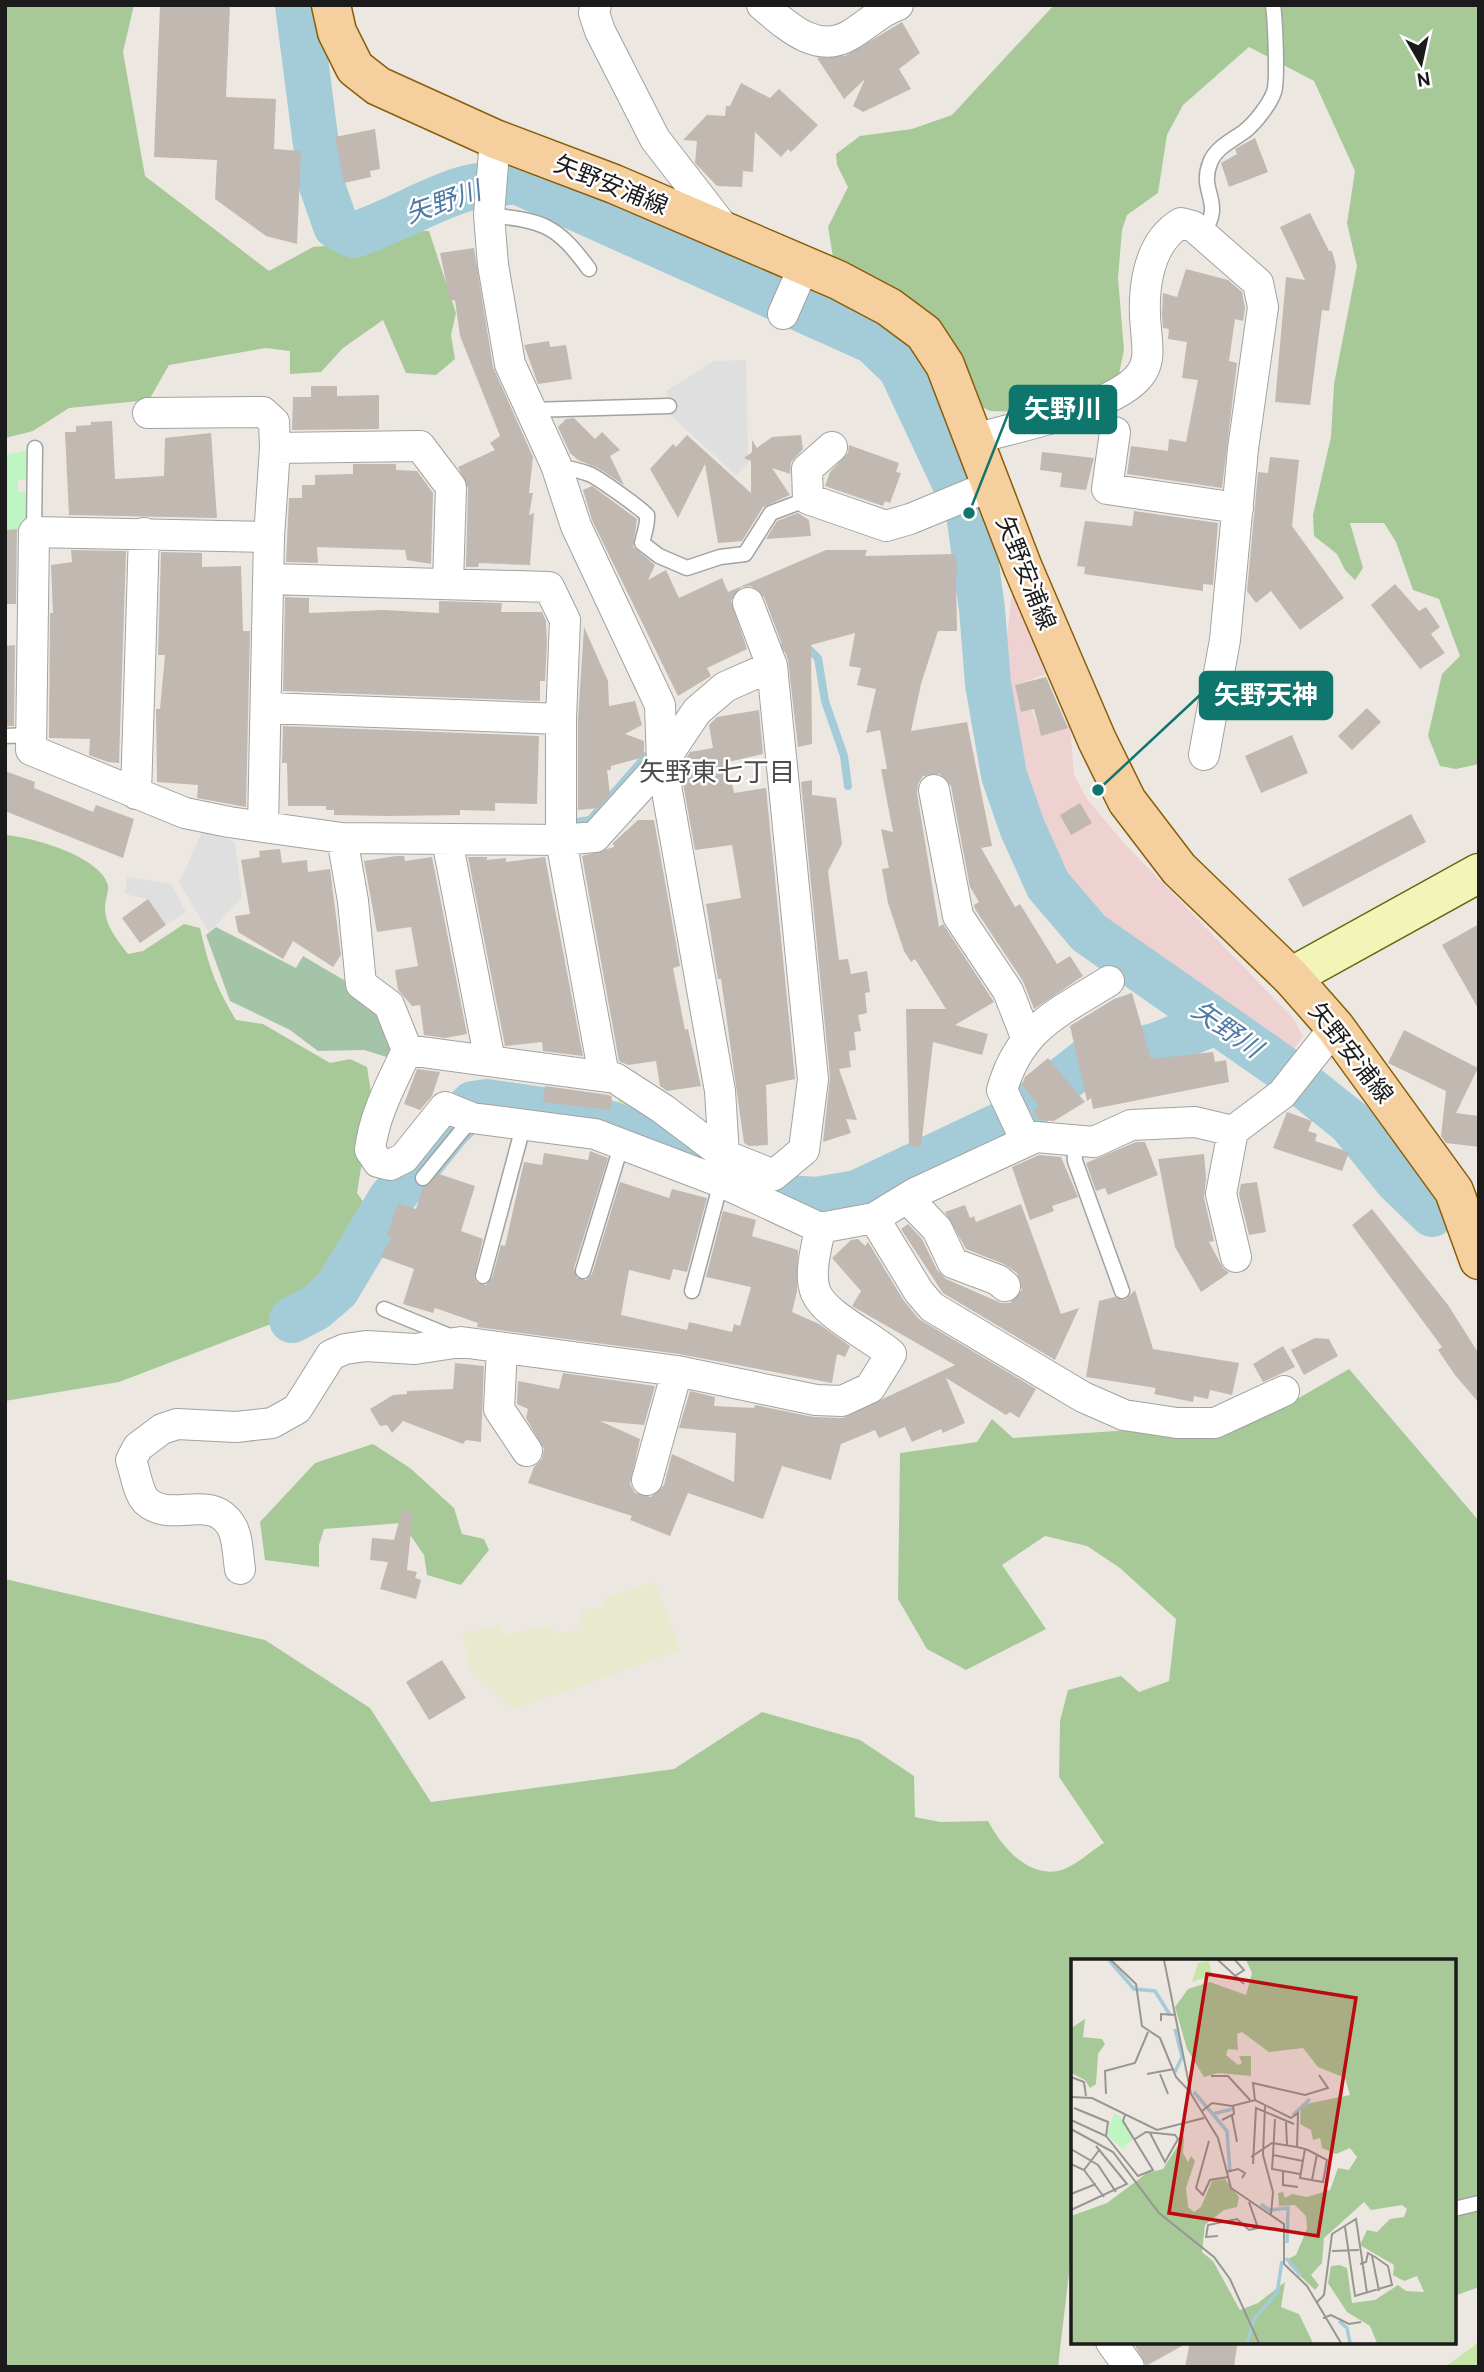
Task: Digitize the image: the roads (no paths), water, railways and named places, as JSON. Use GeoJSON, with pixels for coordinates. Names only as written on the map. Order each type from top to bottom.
{"type":"FeatureCollection","features":[{"type":"Feature","properties":{"kind":"main road","name":"矢野安浦線"},"geometry":{"type":"LineString","coordinates":[[331,5],[337,32],[355,68],[378,86],[495,139],[727,232],[804,266],[889,307],[923,333],[944,366],[990,486],[1097,740],[1127,801],[1180,869],[1291,977],[1335,1027],[1466,1199],[1479,1260]]}},
{"type":"Feature","properties":{"kind":"street"},"geometry":{"type":"LineString","coordinates":[[596,5],[594,13],[600,31],[655,139],[727,232]]}},
{"type":"Feature","properties":{"kind":"street"},"geometry":{"type":"LineString","coordinates":[[762,5],[792,31],[815,41],[847,37],[891,6]]}},
{"type":"Feature","properties":{"kind":"street"},"geometry":{"type":"LineString","coordinates":[[495,139],[489,215],[493,265],[510,364],[556,465],[576,526],[660,705],[662,763],[720,1091],[723,1169]]}},
{"type":"Feature","properties":{"kind":"street"},"geometry":{"type":"LineString","coordinates":[[971,440],[1104,401],[1140,375],[1149,346],[1146,295],[1154,253],[1163,238],[1181,223],[1193,226],[1258,284],[1262,296],[1225,640],[1204,755]]}},
{"type":"Feature","properties":{"kind":"street"},"geometry":{"type":"LineString","coordinates":[[783,314],[804,266]]}},
{"type":"Feature","properties":{"kind":"street"},"geometry":{"type":"LineString","coordinates":[[148,414],[263,412],[274,422],[263,827]]}},
{"type":"Feature","properties":{"kind":"street"},"geometry":{"type":"LineString","coordinates":[[1115,432],[1107,489],[1238,508]]}},
{"type":"Feature","properties":{"kind":"street"},"geometry":{"type":"LineString","coordinates":[[275,448],[420,446],[451,487],[448,584]]}},
{"type":"Feature","properties":{"kind":"street"},"geometry":{"type":"LineString","coordinates":[[832,447],[807,469],[808,499],[886,526],[990,486]]}},
{"type":"Feature","properties":{"kind":"street"},"geometry":{"type":"LineString","coordinates":[[270,537],[34,532],[18,735],[31,750],[185,813],[263,827],[342,838],[561,840],[595,837],[662,763],[696,711],[769,654]]}},
{"type":"Feature","properties":{"kind":"street"},"geometry":{"type":"LineString","coordinates":[[136,794],[144,533]]}},
{"type":"Feature","properties":{"kind":"street"},"geometry":{"type":"LineString","coordinates":[[270,579],[550,587],[565,621],[561,719],[561,840],[604,1076]]}},
{"type":"Feature","properties":{"kind":"street"},"geometry":{"type":"LineString","coordinates":[[342,838],[353,901],[361,984],[389,1005],[407,1050],[376,1115],[370,1150],[378,1162],[390,1165],[404,1158],[445,1107],[523,1127],[595,1134],[723,1169],[774,1175],[804,1150],[813,1079],[769,654],[748,603]]}},
{"type":"Feature","properties":{"kind":"street"},"geometry":{"type":"LineString","coordinates":[[267,708],[561,719]]}},
{"type":"Feature","properties":{"kind":"street"},"geometry":{"type":"LineString","coordinates":[[934,790],[958,916],[1008,991],[1026,1037]]}},
{"type":"Feature","properties":{"kind":"street"},"geometry":{"type":"LineString","coordinates":[[447,839],[490,1061]]}},
{"type":"Feature","properties":{"kind":"street"},"geometry":{"type":"LineString","coordinates":[[1291,977],[1479,873]]}},
{"type":"Feature","properties":{"kind":"street"},"geometry":{"type":"LineString","coordinates":[[1026,1141],[1002,1090],[1010,1061],[1026,1037],[1109,981]]}},
{"type":"Feature","properties":{"kind":"street"},"geometry":{"type":"LineString","coordinates":[[1236,1257],[1221,1194],[1233,1131],[1282,1094],[1335,1027]]}},
{"type":"Feature","properties":{"kind":"street"},"geometry":{"type":"LineString","coordinates":[[407,1050],[615,1078],[663,1109],[723,1169],[820,1228],[874,1218],[907,1198],[1036,1138],[1094,1142],[1131,1125],[1195,1122],[1233,1131]]}},
{"type":"Feature","properties":{"kind":"street"},"geometry":{"type":"LineString","coordinates":[[907,1198],[937,1228],[953,1263],[998,1280],[1005,1286]]}},
{"type":"Feature","properties":{"kind":"street"},"geometry":{"type":"LineString","coordinates":[[874,1218],[919,1292],[932,1307],[1083,1397],[1124,1415],[1177,1423],[1215,1423],[1284,1391]]}},
{"type":"Feature","properties":{"kind":"street"},"geometry":{"type":"LineString","coordinates":[[240,1569],[233,1528],[220,1513],[205,1508],[163,1512],[144,1499],[131,1460],[138,1447],[162,1429],[177,1424],[236,1427],[272,1423],[297,1409],[331,1355],[345,1349],[366,1346],[415,1349],[461,1342],[677,1371],[816,1400],[842,1401],[870,1388],[891,1354],[828,1309],[816,1293],[813,1274],[820,1228]]}},
{"type":"Feature","properties":{"kind":"street"},"geometry":{"type":"LineString","coordinates":[[502,1348],[499,1409],[527,1451]]}},
{"type":"Feature","properties":{"kind":"street"},"geometry":{"type":"LineString","coordinates":[[647,1480],[677,1371]]}},
{"type":"Feature","properties":{"kind":"street"},"geometry":{"type":"LineString","coordinates":[[1112,2344],[1129,2367]]}},
{"type":"Feature","properties":{"kind":"lane"},"geometry":{"type":"LineString","coordinates":[[1202,234],[1214,211],[1208,193],[1208,166],[1213,156],[1247,129],[1275,91],[1273,5]]}},
{"type":"Feature","properties":{"kind":"lane"},"geometry":{"type":"LineString","coordinates":[[489,215],[538,221],[569,242],[589,269]]}},
{"type":"Feature","properties":{"kind":"lane"},"geometry":{"type":"LineString","coordinates":[[530,410],[669,406]]}},
{"type":"Feature","properties":{"kind":"lane"},"geometry":{"type":"LineString","coordinates":[[34,532],[35,448]]}},
{"type":"Feature","properties":{"kind":"lane"},"geometry":{"type":"LineString","coordinates":[[556,465],[589,473],[603,481],[617,495],[644,510],[647,516],[642,543],[659,556],[687,568],[720,557],[745,554],[771,513],[808,499]]}},
{"type":"Feature","properties":{"kind":"lane"},"geometry":{"type":"LineString","coordinates":[[422,1178],[464,1114]]}},
{"type":"Feature","properties":{"kind":"lane"},"geometry":{"type":"LineString","coordinates":[[483,1276],[523,1127]]}},
{"type":"Feature","properties":{"kind":"lane"},"geometry":{"type":"LineString","coordinates":[[1074,1141],[1075,1161],[1122,1291]]}},
{"type":"Feature","properties":{"kind":"lane"},"geometry":{"type":"LineString","coordinates":[[583,1271],[622,1143]]}},
{"type":"Feature","properties":{"kind":"lane"},"geometry":{"type":"LineString","coordinates":[[692,1291],[723,1169]]}},
{"type":"Feature","properties":{"kind":"lane"},"geometry":{"type":"LineString","coordinates":[[384,1309],[449,1334],[461,1342]]}},
{"type":"Feature","properties":{"kind":"lane"},"geometry":{"type":"LineString","coordinates":[[1456,2209],[1479,2203]]}},
{"type":"Feature","properties":{"kind":"waterway","name":"矢野川"},"geometry":{"type":"LineString","coordinates":[[298,5],[321,183],[336,226],[354,235],[461,190],[516,181],[873,341],[901,368],[969,513],[982,609],[988,684],[1004,775],[1022,827],[1048,885],[1089,933],[1281,1067],[1350,1122],[1397,1180],[1432,1214]]}},
{"type":"Feature","properties":{"kind":"waterway"},"geometry":{"type":"LineString","coordinates":[[772,652],[779,648],[802,647],[818,658],[825,701],[844,756],[848,786]]}},
{"type":"Feature","properties":{"kind":"waterway"},"geometry":{"type":"LineString","coordinates":[[568,823],[590,820],[646,756]]}},
{"type":"Feature","properties":{"kind":"waterway"},"geometry":{"type":"LineString","coordinates":[[1026,1109],[1088,1060],[1155,1046],[1216,1022]]}},
{"type":"Feature","properties":{"kind":"waterway"},"geometry":{"type":"LineString","coordinates":[[292,1320],[315,1308],[337,1289],[390,1200],[448,1128],[473,1104],[487,1102],[589,1117],[629,1130],[786,1198],[817,1200],[857,1193],[1003,1124]]}},
{"type":"Feature","properties":{"kind":"place","name":"矢野川"},"geometry":{"type":"Point","coordinates":[969,513]}},
{"type":"Feature","properties":{"kind":"place","name":"矢野天神"},"geometry":{"type":"Point","coordinates":[1098,790]}},
{"type":"Feature","properties":{"kind":"district","name":"矢野東七丁目"},"geometry":{"type":"Point","coordinates":[717,772]}}]}
